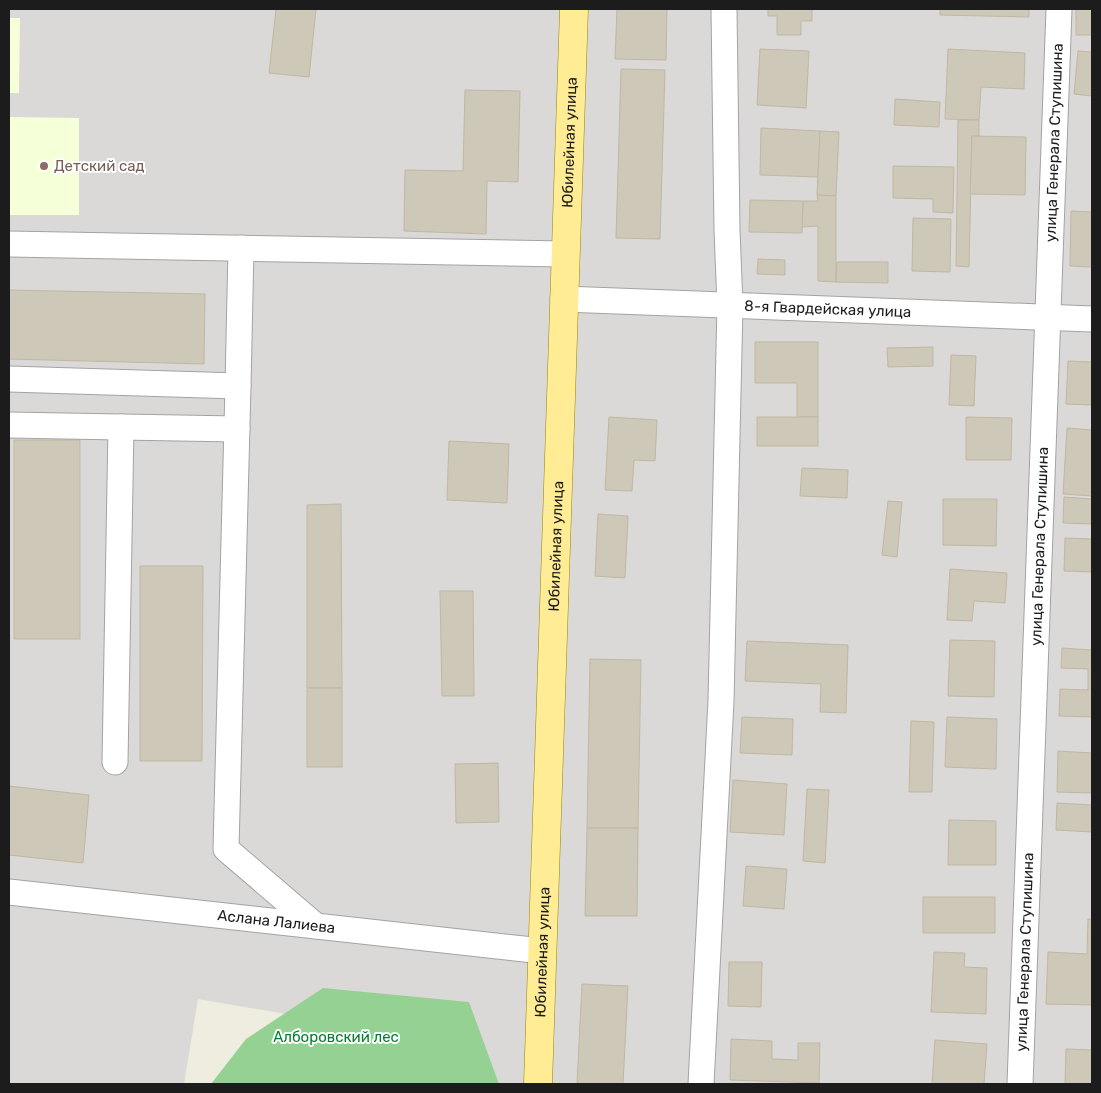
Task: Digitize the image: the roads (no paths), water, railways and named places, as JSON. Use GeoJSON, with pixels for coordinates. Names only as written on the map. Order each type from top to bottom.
{"type":"FeatureCollection","features":[{"type":"Feature","properties":{"kind":"main road","name":"Юбилейная улица"},"geometry":{"type":"LineString","coordinates":[[538,1084],[574,9]]}},
{"type":"Feature","properties":{"kind":"street"},"geometry":{"type":"LineString","coordinates":[[701,1084],[721,701],[730,305],[726,230],[724,9]]}},
{"type":"Feature","properties":{"kind":"street","name":"улица Генерала Ступишина"},"geometry":{"type":"LineString","coordinates":[[1020,1084],[1060,9]]}},
{"type":"Feature","properties":{"kind":"street"},"geometry":{"type":"LineString","coordinates":[[9,244],[565,254]]}},
{"type":"Feature","properties":{"kind":"street"},"geometry":{"type":"LineString","coordinates":[[242,248],[226,849],[316,926]]}},
{"type":"Feature","properties":{"kind":"street","name":"8-я Гвардейская улица"},"geometry":{"type":"LineString","coordinates":[[563,299],[1092,318]]}},
{"type":"Feature","properties":{"kind":"street"},"geometry":{"type":"LineString","coordinates":[[9,379],[238,386]]}},
{"type":"Feature","properties":{"kind":"street"},"geometry":{"type":"LineString","coordinates":[[9,424],[237,429]]}},
{"type":"Feature","properties":{"kind":"street"},"geometry":{"type":"LineString","coordinates":[[115,762],[121,427]]}},
{"type":"Feature","properties":{"kind":"street","name":"Аслана Лалиева"},"geometry":{"type":"LineString","coordinates":[[9,892],[542,952]]}},
{"type":"Feature","properties":{"kind":"place","name":"Детский сад"},"geometry":{"type":"Point","coordinates":[44,166]}},
{"type":"Feature","properties":{"kind":"park label","name":"Алборовский лес"},"geometry":{"type":"Point","coordinates":[336,1037]}}]}
